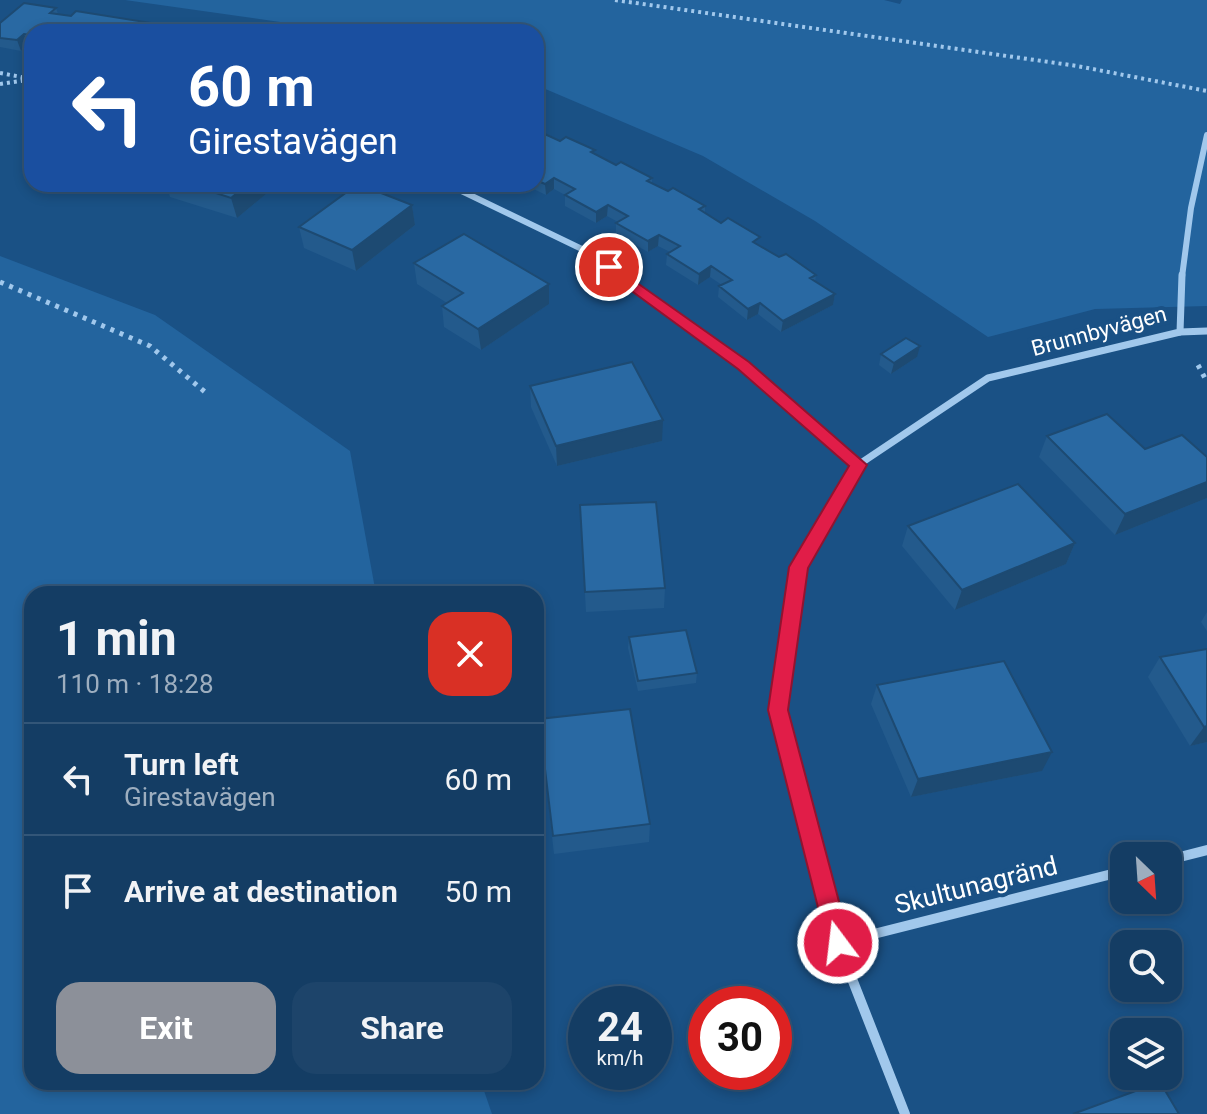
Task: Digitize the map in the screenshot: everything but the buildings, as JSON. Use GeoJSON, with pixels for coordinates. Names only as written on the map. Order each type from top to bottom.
{"type":"FeatureCollection","features":[{"type":"Feature","properties":{"kind":"street","name":"Brunnbyvägen"},"geometry":{"type":"LineString","coordinates":[[858,465],[988,378],[1180,332],[1180,293],[1192,189],[1207,135]]}},
{"type":"Feature","properties":{"kind":"street"},"geometry":{"type":"LineString","coordinates":[[464,192],[586,251],[744,366],[858,465],[798,567],[778,710],[838,943],[905,1114]]}},
{"type":"Feature","properties":{"kind":"street"},"geometry":{"type":"LineString","coordinates":[[1180,332],[1207,331]]}},
{"type":"Feature","properties":{"kind":"street"},"geometry":{"type":"LineString","coordinates":[[1182,856],[1207,850]]}},
{"type":"Feature","properties":{"kind":"street","name":"Skultunagränd"},"geometry":{"type":"LineString","coordinates":[[838,943],[1110,875]]}},
{"type":"Feature","properties":{"kind":"path"},"geometry":{"type":"LineString","coordinates":[[615,0],[1077,66],[1207,91]]}},
{"type":"Feature","properties":{"kind":"path"},"geometry":{"type":"LineString","coordinates":[[0,73],[24,78]]}},
{"type":"Feature","properties":{"kind":"path"},"geometry":{"type":"LineString","coordinates":[[0,84],[24,80]]}},
{"type":"Feature","properties":{"kind":"path"},"geometry":{"type":"LineString","coordinates":[[0,282],[150,346],[205,392]]}},
{"type":"Feature","properties":{"kind":"shaded area"},"geometry":{"type":"Polygon","coordinates":[[[125,0],[884,0],[900,4],[902,0],[1207,0],[1207,306],[1095,309],[988,337],[815,221],[703,156],[544,88],[544,24],[294,24],[125,0]]]}},
{"type":"Feature","properties":{"kind":"shaded area"},"geometry":{"type":"Polygon","coordinates":[[[0,256],[155,315],[350,451],[375,586],[24,586],[24,1090],[484,1090],[492,1114],[0,1114],[0,256]]]}},
{"type":"Feature","properties":{"kind":"route"},"geometry":{"type":"LineString","coordinates":[[609,267],[744,366],[858,465],[798,567],[778,710],[838,943]]}}]}
